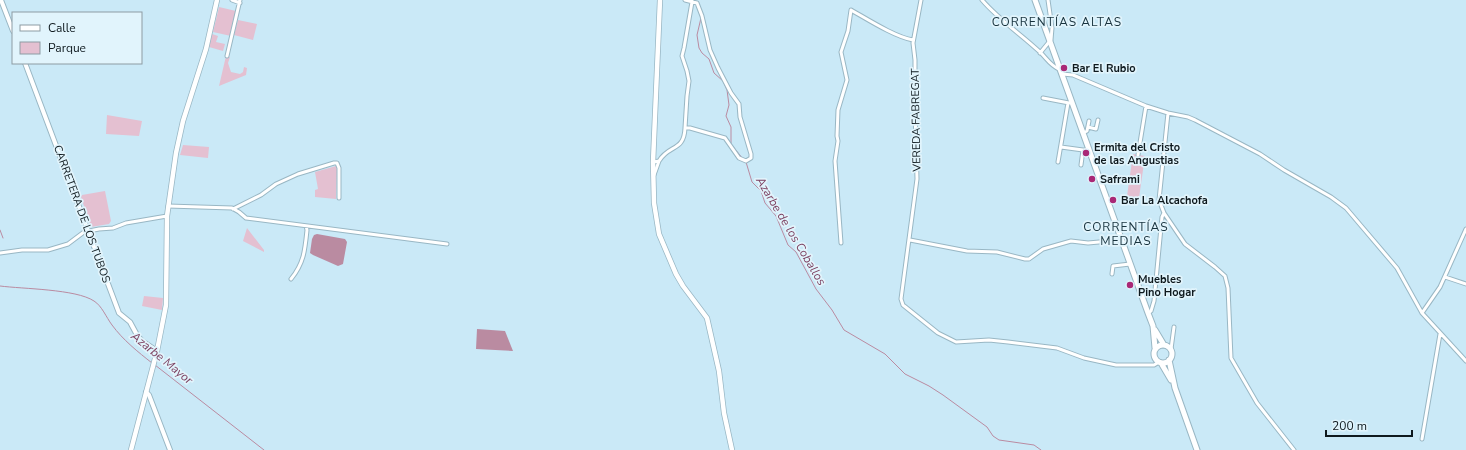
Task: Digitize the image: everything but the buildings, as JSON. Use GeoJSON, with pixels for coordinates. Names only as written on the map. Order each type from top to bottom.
{"type":"FeatureCollection","features":[{"type":"Feature","properties":{"kind":"main road"},"geometry":{"type":"LineString","coordinates":[[131,450],[157,351],[166,305],[167,216],[176,153],[183,121],[206,49],[217,0]]}},
{"type":"Feature","properties":{"kind":"main road"},"geometry":{"type":"LineString","coordinates":[[660,0],[653,162],[654,203],[659,234],[676,274],[707,318],[719,371],[724,413],[732,450]]}},
{"type":"Feature","properties":{"kind":"main road"},"geometry":{"type":"LineString","coordinates":[[1035,0],[1061,72],[1070,103],[1083,133],[1086,150],[1122,240],[1148,313],[1152,326],[1155,348],[1153,353],[1157,362],[1175,388]]}},
{"type":"Feature","properties":{"kind":"main road"},"geometry":{"type":"LineString","coordinates":[[1152,326],[1164,345],[1171,349],[1172,355],[1169,360],[1175,388],[1197,450]]}},
{"type":"Feature","properties":{"kind":"main road"},"geometry":{"type":"LineString","coordinates":[[1155,348],[1159,345],[1164,345]]}},
{"type":"Feature","properties":{"kind":"main road"},"geometry":{"type":"LineString","coordinates":[[1157,362],[1169,360]]}},
{"type":"Feature","properties":{"kind":"street"},"geometry":{"type":"LineString","coordinates":[[1,0],[12,28]]}},
{"type":"Feature","properties":{"kind":"street"},"geometry":{"type":"LineString","coordinates":[[227,56],[240,1],[232,0]]}},
{"type":"Feature","properties":{"kind":"street"},"geometry":{"type":"LineString","coordinates":[[685,0],[697,3],[700,8],[710,50],[731,93],[737,99],[739,104],[740,117],[751,158],[746,161],[741,160],[729,145],[727,140],[723,137],[685,128]]}},
{"type":"Feature","properties":{"kind":"street","name":"VEREDA FABREGAT"},"geometry":{"type":"LineString","coordinates":[[921,0],[913,40],[915,60],[917,179],[902,299],[903,305],[938,333],[950,339],[961,342],[989,340],[1057,348],[1084,358],[1116,365],[1157,362]]}},
{"type":"Feature","properties":{"kind":"street"},"geometry":{"type":"LineString","coordinates":[[982,0],[998,18],[1061,72],[1073,75],[1146,106],[1195,120],[1231,138],[1346,208],[1397,268],[1422,313],[1466,361]]}},
{"type":"Feature","properties":{"kind":"street"},"geometry":{"type":"LineString","coordinates":[[1040,53],[1050,42],[1052,28],[1048,0]]}},
{"type":"Feature","properties":{"kind":"street"},"geometry":{"type":"LineString","coordinates":[[653,178],[659,161],[664,154],[680,145],[685,138],[689,78],[682,54],[692,1]]}},
{"type":"Feature","properties":{"kind":"street"},"geometry":{"type":"LineString","coordinates":[[841,243],[835,161],[838,141],[838,110],[847,80],[841,52],[848,31],[851,10],[907,39],[913,40]]}},
{"type":"Feature","properties":{"kind":"street","name":"CARRETERA DE LOS TUBOS"},"geometry":{"type":"LineString","coordinates":[[25,64],[119,313],[130,322],[142,341],[157,351]]}},
{"type":"Feature","properties":{"kind":"street"},"geometry":{"type":"LineString","coordinates":[[1043,98],[1070,103],[1058,162]]}},
{"type":"Feature","properties":{"kind":"street"},"geometry":{"type":"LineString","coordinates":[[1138,155],[1146,106]]}},
{"type":"Feature","properties":{"kind":"street"},"geometry":{"type":"LineString","coordinates":[[1168,113],[1159,200],[1164,213],[1185,244],[1215,267],[1224,276],[1228,288],[1231,358],[1257,403],[1294,450]]}},
{"type":"Feature","properties":{"kind":"street"},"geometry":{"type":"LineString","coordinates":[[1088,127],[1096,129],[1098,120]]}},
{"type":"Feature","properties":{"kind":"street"},"geometry":{"type":"LineString","coordinates":[[1083,133],[1087,131],[1088,121]]}},
{"type":"Feature","properties":{"kind":"street"},"geometry":{"type":"LineString","coordinates":[[1061,147],[1086,150],[1081,165]]}},
{"type":"Feature","properties":{"kind":"street"},"geometry":{"type":"LineString","coordinates":[[653,162],[659,161]]}},
{"type":"Feature","properties":{"kind":"street"},"geometry":{"type":"LineString","coordinates":[[168,206],[233,208],[261,195],[276,184],[298,174],[334,163],[337,163],[340,168],[339,198]]}},
{"type":"Feature","properties":{"kind":"street"},"geometry":{"type":"LineString","coordinates":[[233,208],[246,218],[447,244]]}},
{"type":"Feature","properties":{"kind":"street"},"geometry":{"type":"LineString","coordinates":[[1148,313],[1151,311],[1154,301],[1158,246],[1162,217],[1164,213]]}},
{"type":"Feature","properties":{"kind":"street"},"geometry":{"type":"LineString","coordinates":[[0,253],[22,250],[44,250],[59,247],[68,244],[81,234],[99,228],[113,228],[126,223],[167,216]]}},
{"type":"Feature","properties":{"kind":"street"},"geometry":{"type":"LineString","coordinates":[[291,279],[300,267],[304,257],[307,230],[306,226]]}},
{"type":"Feature","properties":{"kind":"street"},"geometry":{"type":"LineString","coordinates":[[1422,313],[1440,287],[1466,230]]}},
{"type":"Feature","properties":{"kind":"street"},"geometry":{"type":"LineString","coordinates":[[910,240],[967,251],[997,252],[1025,259],[1029,259],[1043,249],[1071,241],[1088,243],[1122,240]]}},
{"type":"Feature","properties":{"kind":"street"},"geometry":{"type":"LineString","coordinates":[[1112,274],[1113,266],[1130,264]]}},
{"type":"Feature","properties":{"kind":"street"},"geometry":{"type":"LineString","coordinates":[[1445,277],[1466,284]]}},
{"type":"Feature","properties":{"kind":"street"},"geometry":{"type":"LineString","coordinates":[[1171,349],[1174,327]]}},
{"type":"Feature","properties":{"kind":"street"},"geometry":{"type":"LineString","coordinates":[[1422,439],[1440,334]]}},
{"type":"Feature","properties":{"kind":"street"},"geometry":{"type":"LineString","coordinates":[[146,392],[149,395],[170,450]]}},
{"type":"Feature","properties":{"kind":"green space"},"geometry":{"type":"Polygon","coordinates":[[[219,7],[236,11],[231,36],[213,32],[219,7]]]}},
{"type":"Feature","properties":{"kind":"green space"},"geometry":{"type":"Polygon","coordinates":[[[238,20],[257,24],[253,40],[234,35],[238,20]]]}},
{"type":"Feature","properties":{"kind":"green space"},"geometry":{"type":"Polygon","coordinates":[[[212,34],[218,36],[216,42],[225,44],[223,51],[209,47],[212,34]]]}},
{"type":"Feature","properties":{"kind":"green space"},"geometry":{"type":"Polygon","coordinates":[[[226,56],[230,57],[228,63],[231,72],[240,74],[243,72],[244,67],[247,68],[246,75],[219,86],[226,56]]]}},
{"type":"Feature","properties":{"kind":"green space"},"geometry":{"type":"Polygon","coordinates":[[[107,115],[142,121],[139,136],[106,134],[107,115]]]}},
{"type":"Feature","properties":{"kind":"green space"},"geometry":{"type":"Polygon","coordinates":[[[183,145],[209,147],[208,158],[180,155],[183,145]]]}},
{"type":"Feature","properties":{"kind":"green space"},"geometry":{"type":"Polygon","coordinates":[[[1133,154],[1145,156],[1139,198],[1127,196],[1133,154]]]}},
{"type":"Feature","properties":{"kind":"green space"},"geometry":{"type":"Polygon","coordinates":[[[336,166],[336,199],[315,197],[315,190],[318,189],[315,172],[336,166]]]}},
{"type":"Feature","properties":{"kind":"green space"},"geometry":{"type":"Polygon","coordinates":[[[105,191],[111,221],[109,224],[91,227],[81,197],[82,195],[105,191]]]}},
{"type":"Feature","properties":{"kind":"green space"},"geometry":{"type":"Polygon","coordinates":[[[247,228],[264,250],[264,252],[243,241],[247,228]]]}},
{"type":"Feature","properties":{"kind":"green space"},"geometry":{"type":"Polygon","coordinates":[[[144,296],[163,298],[162,310],[142,306],[144,296]]]}},
{"type":"Feature","properties":{"kind":"shaded area"},"geometry":{"type":"Polygon","coordinates":[[[317,234],[345,239],[347,242],[343,264],[338,266],[310,253],[312,239],[314,235],[317,234]]]}},
{"type":"Feature","properties":{"kind":"shaded area"},"geometry":{"type":"Polygon","coordinates":[[[477,329],[505,331],[513,351],[476,349],[477,329]]]}},
{"type":"Feature","properties":{"kind":"waterway"},"geometry":{"type":"LineString","coordinates":[[701,18],[697,35],[699,48],[709,59],[714,73],[723,81],[727,90],[729,105],[726,116],[731,127],[731,144],[743,159]]}},
{"type":"Feature","properties":{"kind":"waterway","name":"Azarbe de los Coballos"},"geometry":{"type":"LineString","coordinates":[[746,162],[752,182],[761,191],[765,203],[776,216],[788,245],[796,252],[816,289],[832,310],[844,330],[885,354],[905,374],[943,395],[987,427],[993,436],[999,440],[1034,445],[1041,450]]}},
{"type":"Feature","properties":{"kind":"waterway"},"geometry":{"type":"LineString","coordinates":[[0,230],[3,238]]}},
{"type":"Feature","properties":{"kind":"waterway","name":"Azarbe Mayor"},"geometry":{"type":"LineString","coordinates":[[0,286],[49,290],[75,294],[94,301],[121,336],[152,363]]}},
{"type":"Feature","properties":{"kind":"waterway","name":"Azarbe Mayor"},"geometry":{"type":"LineString","coordinates":[[155,365],[264,450]]}},
{"type":"Feature","properties":{"kind":"place","name":"Bar El Rubio"},"geometry":{"type":"Point","coordinates":[1064,68]}},
{"type":"Feature","properties":{"kind":"place","name":"Ermita del Cristo de las Angustias"},"geometry":{"type":"Point","coordinates":[1086,153]}},
{"type":"Feature","properties":{"kind":"place","name":"Saframi"},"geometry":{"type":"Point","coordinates":[1092,179]}},
{"type":"Feature","properties":{"kind":"place","name":"Bar La Alcachofa"},"geometry":{"type":"Point","coordinates":[1113,200]}},
{"type":"Feature","properties":{"kind":"place","name":"Muebles Pino Hogar"},"geometry":{"type":"Point","coordinates":[1130,285]}},
{"type":"Feature","properties":{"kind":"district","name":"CORRENTÍAS ALTAS"},"geometry":{"type":"Point","coordinates":[1057,22]}},
{"type":"Feature","properties":{"kind":"district","name":"CORRENTÍAS MEDIAS"},"geometry":{"type":"Point","coordinates":[1126,234]}}]}
